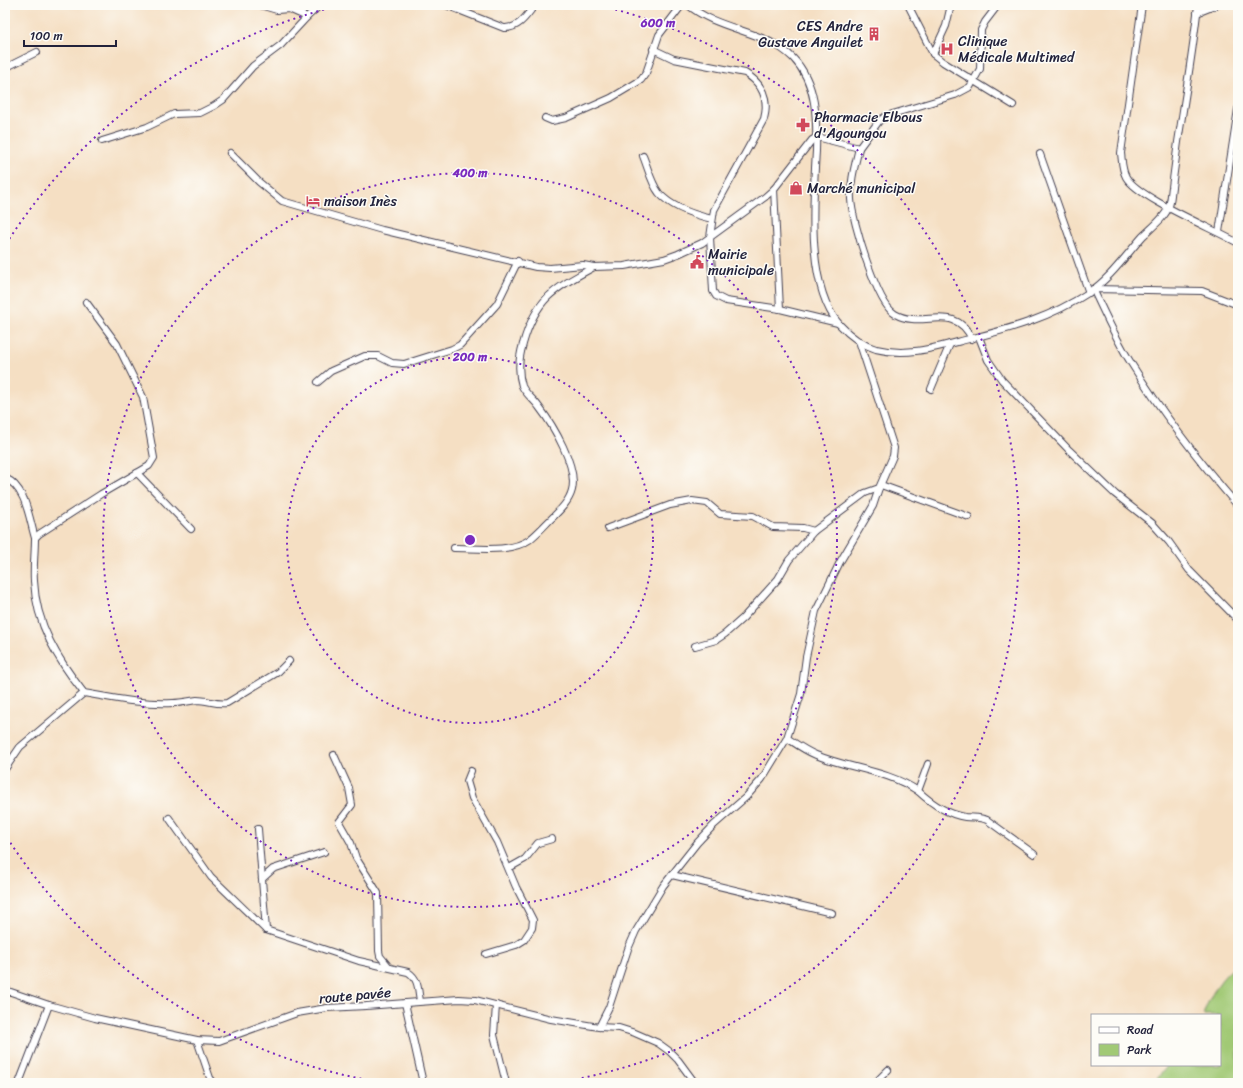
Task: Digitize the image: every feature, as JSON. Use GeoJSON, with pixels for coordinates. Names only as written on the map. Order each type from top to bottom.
{"type":"FeatureCollection","features":[{"type":"Feature","properties":{"kind":"street"},"geometry":{"type":"LineString","coordinates":[[260,5],[277,10],[289,9],[307,17]]}},
{"type":"Feature","properties":{"kind":"street"},"geometry":{"type":"LineString","coordinates":[[102,141],[146,127],[174,114],[200,113],[214,106],[223,100],[254,66],[281,45],[320,5]]}},
{"type":"Feature","properties":{"kind":"street"},"geometry":{"type":"LineString","coordinates":[[447,5],[504,28],[510,28],[519,24],[536,5]]}},
{"type":"Feature","properties":{"kind":"street"},"geometry":{"type":"LineString","coordinates":[[545,118],[552,121],[559,120],[626,90],[641,80],[646,73],[659,35],[682,5]]}},
{"type":"Feature","properties":{"kind":"street"},"geometry":{"type":"LineString","coordinates":[[688,5],[699,14],[714,21],[774,43],[794,59],[806,76],[812,91],[817,137],[814,247],[817,274],[823,294],[829,310],[838,323],[859,341],[877,349],[906,352],[918,352],[1009,330],[1032,321],[1091,291],[1169,208],[1198,5]]}},
{"type":"Feature","properties":{"kind":"street"},"geometry":{"type":"LineString","coordinates":[[908,5],[933,54],[943,62],[1013,104]]}},
{"type":"Feature","properties":{"kind":"street"},"geometry":{"type":"LineString","coordinates":[[933,54],[946,26],[951,5]]}},
{"type":"Feature","properties":{"kind":"street"},"geometry":{"type":"LineString","coordinates":[[972,338],[962,323],[952,319],[910,319],[894,314],[886,307],[879,293],[864,252],[852,210],[851,187],[859,148],[874,127],[886,116],[955,95],[970,87],[980,69],[981,30],[998,5]]}},
{"type":"Feature","properties":{"kind":"street"},"geometry":{"type":"LineString","coordinates":[[1142,5],[1121,153],[1123,169],[1132,185],[1169,208],[1219,232],[1238,243]]}},
{"type":"Feature","properties":{"kind":"street"},"geometry":{"type":"LineString","coordinates":[[1197,13],[1217,5]]}},
{"type":"Feature","properties":{"kind":"street"},"geometry":{"type":"LineString","coordinates":[[653,49],[674,59],[745,73],[755,79],[763,90],[767,108],[764,120],[714,210],[710,237],[713,291],[716,296],[726,301],[780,309],[838,323]]}},
{"type":"Feature","properties":{"kind":"street"},"geometry":{"type":"LineString","coordinates":[[5,68],[37,52]]}},
{"type":"Feature","properties":{"kind":"street"},"geometry":{"type":"LineString","coordinates":[[1219,232],[1238,109]]}},
{"type":"Feature","properties":{"kind":"street"},"geometry":{"type":"LineString","coordinates":[[230,153],[259,182],[282,201],[389,232],[475,254],[518,261],[536,267],[550,268],[571,265],[594,267],[624,266],[664,259],[696,246],[774,189],[812,140],[817,137],[859,148]]}},
{"type":"Feature","properties":{"kind":"street"},"geometry":{"type":"LineString","coordinates":[[1040,154],[1091,291],[1116,336],[1145,384],[1200,462],[1238,506]]}},
{"type":"Feature","properties":{"kind":"street"},"geometry":{"type":"LineString","coordinates":[[643,156],[659,193],[670,202],[700,216],[712,219]]}},
{"type":"Feature","properties":{"kind":"street"},"geometry":{"type":"LineString","coordinates":[[774,189],[780,309]]}},
{"type":"Feature","properties":{"kind":"street"},"geometry":{"type":"LineString","coordinates":[[318,382],[331,371],[365,356],[378,356],[392,363],[404,364],[452,349],[460,345],[497,304],[518,261]]}},
{"type":"Feature","properties":{"kind":"street"},"geometry":{"type":"LineString","coordinates":[[454,548],[503,547],[519,545],[529,540],[567,501],[572,489],[570,465],[546,417],[538,405],[526,394],[522,386],[519,373],[521,350],[529,323],[547,297],[562,285],[594,267]]}},
{"type":"Feature","properties":{"kind":"street"},"geometry":{"type":"LineString","coordinates":[[1091,291],[1202,291],[1238,305]]}},
{"type":"Feature","properties":{"kind":"street"},"geometry":{"type":"LineString","coordinates":[[35,538],[101,494],[149,466],[154,458],[143,397],[116,344],[86,302]]}},
{"type":"Feature","properties":{"kind":"street"},"geometry":{"type":"LineString","coordinates":[[979,337],[988,360],[1002,380],[1069,450],[1114,494],[1152,523],[1169,542],[1189,570],[1238,620]]}},
{"type":"Feature","properties":{"kind":"street"},"geometry":{"type":"LineString","coordinates":[[599,1027],[609,1006],[628,949],[650,906],[672,875],[710,830],[746,797],[762,779],[787,738],[801,694],[806,657],[816,611],[840,562],[873,506],[893,456],[894,448],[859,341]]}},
{"type":"Feature","properties":{"kind":"street"},"geometry":{"type":"LineString","coordinates":[[931,389],[950,344]]}},
{"type":"Feature","properties":{"kind":"street"},"geometry":{"type":"LineString","coordinates":[[137,473],[191,529]]}},
{"type":"Feature","properties":{"kind":"street"},"geometry":{"type":"LineString","coordinates":[[5,478],[16,485],[22,495],[35,538],[34,582],[40,620],[51,646],[65,669],[84,693],[130,701],[172,703],[206,700],[220,704],[227,703],[278,672],[289,661]]}},
{"type":"Feature","properties":{"kind":"street"},"geometry":{"type":"LineString","coordinates":[[694,646],[716,640],[743,618],[778,579],[789,560],[814,532],[865,493],[880,486],[969,517]]}},
{"type":"Feature","properties":{"kind":"street"},"geometry":{"type":"LineString","coordinates":[[608,528],[670,505],[692,501],[707,504],[720,514],[753,516],[773,527],[803,528],[814,532]]}},
{"type":"Feature","properties":{"kind":"street"},"geometry":{"type":"LineString","coordinates":[[5,769],[20,747],[84,693]]}},
{"type":"Feature","properties":{"kind":"street"},"geometry":{"type":"LineString","coordinates":[[787,738],[817,756],[898,780],[918,791],[938,807],[947,812],[964,817],[980,817],[994,823],[1034,854]]}},
{"type":"Feature","properties":{"kind":"street"},"geometry":{"type":"LineString","coordinates":[[334,755],[349,788],[352,805],[339,822],[351,844],[356,858],[377,890],[379,951],[380,956],[389,967]]}},
{"type":"Feature","properties":{"kind":"street"},"geometry":{"type":"LineString","coordinates":[[918,791],[928,764]]}},
{"type":"Feature","properties":{"kind":"street"},"geometry":{"type":"LineString","coordinates":[[471,771],[467,781],[472,798],[490,827],[533,920],[532,928],[524,940],[516,945],[486,954]]}},
{"type":"Feature","properties":{"kind":"street"},"geometry":{"type":"LineString","coordinates":[[169,818],[211,877],[266,930],[359,961],[403,970],[413,976],[417,982],[420,1001]]}},
{"type":"Feature","properties":{"kind":"street"},"geometry":{"type":"LineString","coordinates":[[258,829],[266,930]]}},
{"type":"Feature","properties":{"kind":"street"},"geometry":{"type":"LineString","coordinates":[[509,868],[525,859],[538,843],[552,839]]}},
{"type":"Feature","properties":{"kind":"street"},"geometry":{"type":"LineString","coordinates":[[262,879],[273,869],[324,852]]}},
{"type":"Feature","properties":{"kind":"street"},"geometry":{"type":"LineString","coordinates":[[672,875],[832,913]]}},
{"type":"Feature","properties":{"kind":"street","name":"route pavée"},"geometry":{"type":"LineString","coordinates":[[5,990],[94,1018],[196,1040],[219,1041],[229,1039],[297,1013],[327,1008],[459,999],[496,1005],[552,1019],[599,1027],[619,1028],[635,1033],[658,1043],[678,1060],[695,1083]]}},
{"type":"Feature","properties":{"kind":"street"},"geometry":{"type":"LineString","coordinates":[[405,1002],[423,1083]]}},
{"type":"Feature","properties":{"kind":"street"},"geometry":{"type":"LineString","coordinates":[[19,1083],[50,1005]]}},
{"type":"Feature","properties":{"kind":"street"},"geometry":{"type":"LineString","coordinates":[[496,1005],[494,1035],[506,1083]]}},
{"type":"Feature","properties":{"kind":"street"},"geometry":{"type":"LineString","coordinates":[[196,1040],[210,1078],[214,1083]]}},
{"type":"Feature","properties":{"kind":"street"},"geometry":{"type":"LineString","coordinates":[[875,1083],[888,1070]]}},
{"type":"Feature","properties":{"kind":"green space"},"geometry":{"type":"Polygon","coordinates":[[[1238,965],[1238,1083],[1154,1083],[1167,1066],[1221,1066],[1221,1014],[1203,1014],[1221,980],[1238,965]]]}},
{"type":"Feature","properties":{"kind":"place","name":"CES Andre Gustave Anguilet"},"geometry":{"type":"Point","coordinates":[874,34]}},
{"type":"Feature","properties":{"kind":"place","name":"Clinique Médicale Multimed"},"geometry":{"type":"Point","coordinates":[947,49]}},
{"type":"Feature","properties":{"kind":"place","name":"Pharmacie Elbous d'Agoungou"},"geometry":{"type":"Point","coordinates":[803,125]}},
{"type":"Feature","properties":{"kind":"place","name":"Marché municipal"},"geometry":{"type":"Point","coordinates":[796,188]}},
{"type":"Feature","properties":{"kind":"place","name":"maison Inès"},"geometry":{"type":"Point","coordinates":[313,201]}},
{"type":"Feature","properties":{"kind":"place","name":"Mairie municipale"},"geometry":{"type":"Point","coordinates":[697,262]}}]}
